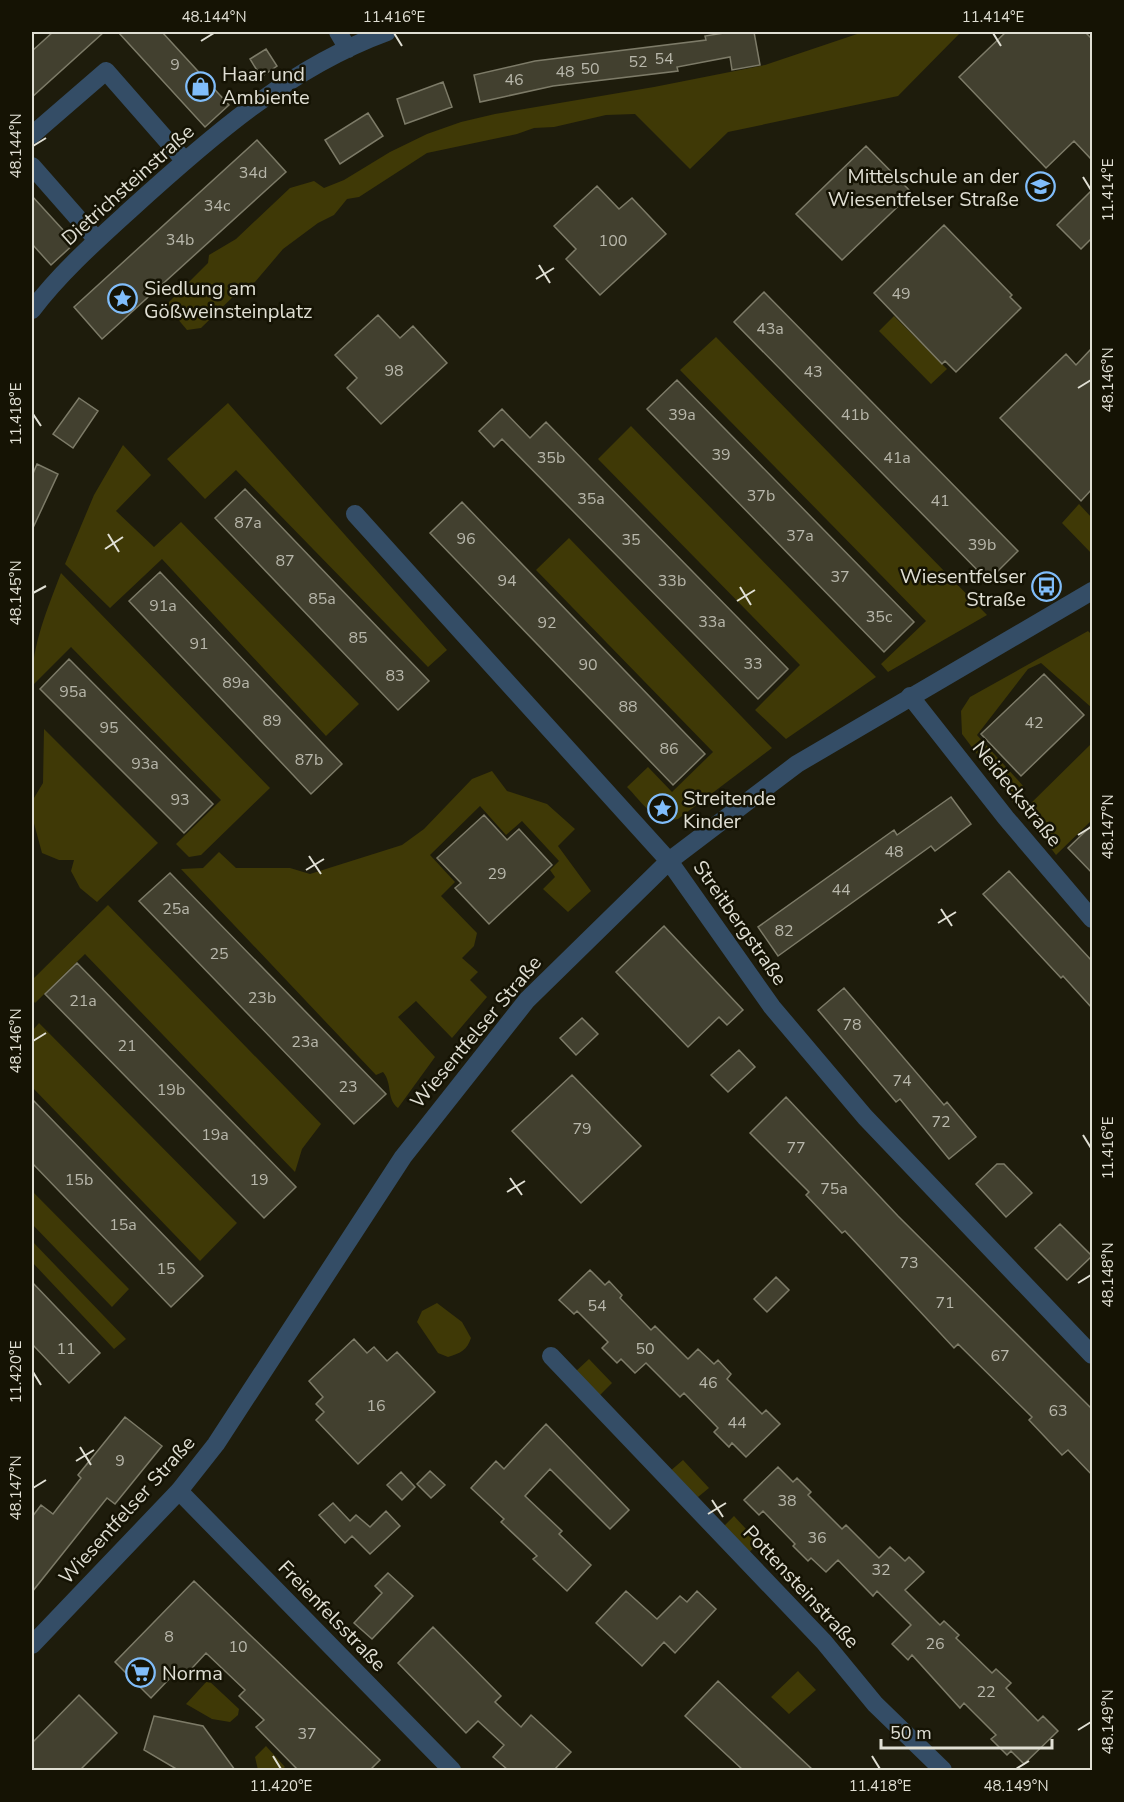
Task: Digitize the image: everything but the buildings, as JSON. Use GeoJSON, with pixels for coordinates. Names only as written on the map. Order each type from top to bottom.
{"type":"FeatureCollection","features":[{"type":"Feature","properties":{"kind":"street"},"geometry":{"type":"LineString","coordinates":[[338,32],[348,49]]}},
{"type":"Feature","properties":{"kind":"street","name":"Dietrichsteinstraße"},"geometry":{"type":"LineString","coordinates":[[32,310],[97,240],[184,160],[273,91],[348,49],[387,32]]}},
{"type":"Feature","properties":{"kind":"street"},"geometry":{"type":"LineString","coordinates":[[32,135],[106,71],[184,160]]}},
{"type":"Feature","properties":{"kind":"street"},"geometry":{"type":"LineString","coordinates":[[32,166],[97,240]]}},
{"type":"Feature","properties":{"kind":"street","name":"Streitbergstraße"},"geometry":{"type":"LineString","coordinates":[[355,514],[669,861],[772,1007],[865,1117],[1092,1355]]}},
{"type":"Feature","properties":{"kind":"street","name":"Wiesentfelser Straße"},"geometry":{"type":"LineString","coordinates":[[32,1645],[179,1491],[226,1431],[423,1129],[527,1000],[669,861],[797,764],[1092,591]]}},
{"type":"Feature","properties":{"kind":"street","name":"Neideckstraße"},"geometry":{"type":"LineString","coordinates":[[910,696],[1006,818],[1092,919]]}},
{"type":"Feature","properties":{"kind":"street","name":"Pottensteinstraße"},"geometry":{"type":"LineString","coordinates":[[551,1356],[824,1642],[875,1704],[943,1770]]}},
{"type":"Feature","properties":{"kind":"street","name":"Freienfelsstraße"},"geometry":{"type":"LineString","coordinates":[[179,1491],[452,1770]]}},
{"type":"Feature","properties":{"kind":"shaded area"},"geometry":{"type":"Polygon","coordinates":[[[863,32],[961,32],[898,96],[728,132],[690,169],[635,114],[606,115],[554,127],[534,128],[517,134],[427,153],[359,197],[347,199],[334,215],[318,223],[283,249],[255,282],[242,288],[201,328],[187,330],[166,305],[208,263],[209,255],[236,239],[290,188],[314,181],[324,188],[344,180],[390,152],[427,134],[461,122],[495,114],[654,87],[765,65],[863,32]]]}},
{"type":"Feature","properties":{"kind":"shaded area"},"geometry":{"type":"Polygon","coordinates":[[[894,316],[947,369],[931,384],[879,331],[894,316]]]}},
{"type":"Feature","properties":{"kind":"shaded area"},"geometry":{"type":"Polygon","coordinates":[[[716,337],[987,615],[888,672],[881,664],[926,621],[680,370],[716,337]]]}},
{"type":"Feature","properties":{"kind":"shaded area"},"geometry":{"type":"Polygon","coordinates":[[[228,403],[447,650],[428,667],[236,470],[205,499],[167,459],[228,403]]]}},
{"type":"Feature","properties":{"kind":"shaded area"},"geometry":{"type":"Polygon","coordinates":[[[631,426],[876,677],[786,739],[755,710],[800,665],[598,459],[631,426]]]}},
{"type":"Feature","properties":{"kind":"shaded area"},"geometry":{"type":"Polygon","coordinates":[[[123,445],[151,475],[116,511],[154,547],[181,522],[359,704],[326,736],[162,559],[110,608],[65,564],[94,495],[123,445]]]}},
{"type":"Feature","properties":{"kind":"shaded area"},"geometry":{"type":"Polygon","coordinates":[[[1079,504],[1092,518],[1092,554],[1062,523],[1079,504]]]}},
{"type":"Feature","properties":{"kind":"shaded area"},"geometry":{"type":"Polygon","coordinates":[[[569,538],[772,748],[678,819],[655,815],[627,787],[648,767],[672,792],[713,752],[536,570],[569,538]]]}},
{"type":"Feature","properties":{"kind":"shaded area"},"geometry":{"type":"Polygon","coordinates":[[[61,573],[270,788],[201,855],[189,857],[176,844],[221,800],[71,647],[32,686],[37,643],[61,573]]]}},
{"type":"Feature","properties":{"kind":"shaded area"},"geometry":{"type":"Polygon","coordinates":[[[1088,631],[1092,635],[1092,708],[1041,663],[1028,669],[977,735],[1025,788],[1013,802],[962,734],[961,711],[970,697],[1088,631]]]}},
{"type":"Feature","properties":{"kind":"shaded area"},"geometry":{"type":"Polygon","coordinates":[[[44,729],[158,843],[97,902],[80,888],[71,871],[74,860],[59,860],[42,853],[32,816],[34,798],[43,783],[44,729]]]}},
{"type":"Feature","properties":{"kind":"shaded area"},"geometry":{"type":"Polygon","coordinates":[[[1092,743],[1092,820],[1056,855],[1023,811],[1092,743]]]}},
{"type":"Feature","properties":{"kind":"shaded area"},"geometry":{"type":"Polygon","coordinates":[[[492,771],[507,791],[547,804],[575,829],[558,846],[591,891],[568,912],[543,889],[555,877],[550,870],[559,861],[522,821],[506,835],[480,806],[430,855],[455,882],[441,896],[477,933],[474,946],[462,958],[478,972],[470,980],[487,997],[452,1038],[416,1001],[398,1017],[435,1057],[398,1108],[392,1100],[388,1081],[383,1072],[376,1075],[181,869],[203,868],[219,852],[236,868],[290,868],[310,874],[402,845],[424,829],[472,779],[492,771]]]}},
{"type":"Feature","properties":{"kind":"shaded area"},"geometry":{"type":"Polygon","coordinates":[[[108,905],[321,1124],[302,1149],[295,1172],[85,954],[35,1003],[32,980],[108,905]]]}},
{"type":"Feature","properties":{"kind":"shaded area"},"geometry":{"type":"Polygon","coordinates":[[[39,1023],[237,1223],[200,1261],[32,1087],[32,1031],[39,1023]]]}},
{"type":"Feature","properties":{"kind":"shaded area"},"geometry":{"type":"Polygon","coordinates":[[[32,1191],[129,1289],[112,1307],[32,1224],[32,1191]]]}},
{"type":"Feature","properties":{"kind":"shaded area"},"geometry":{"type":"Polygon","coordinates":[[[32,1241],[126,1339],[114,1349],[32,1262],[32,1241]]]}},
{"type":"Feature","properties":{"kind":"shaded area"},"geometry":{"type":"Polygon","coordinates":[[[437,1303],[462,1322],[471,1338],[463,1350],[448,1357],[438,1353],[417,1322],[422,1311],[437,1303]]]}},
{"type":"Feature","properties":{"kind":"shaded area"},"geometry":{"type":"Polygon","coordinates":[[[589,1359],[612,1383],[598,1397],[574,1373],[589,1359]]]}},
{"type":"Feature","properties":{"kind":"shaded area"},"geometry":{"type":"Polygon","coordinates":[[[683,1460],[709,1488],[698,1497],[669,1472],[683,1460]]]}},
{"type":"Feature","properties":{"kind":"shaded area"},"geometry":{"type":"Polygon","coordinates":[[[734,1516],[759,1543],[743,1558],[718,1532],[734,1516]]]}},
{"type":"Feature","properties":{"kind":"shaded area"},"geometry":{"type":"Polygon","coordinates":[[[798,1671],[816,1690],[789,1714],[771,1697],[798,1671]]]}},
{"type":"Feature","properties":{"kind":"shaded area"},"geometry":{"type":"Polygon","coordinates":[[[208,1680],[239,1709],[238,1715],[230,1722],[212,1719],[186,1704],[208,1680]]]}},
{"type":"Feature","properties":{"kind":"shaded area"},"geometry":{"type":"Polygon","coordinates":[[[266,1746],[285,1767],[281,1770],[258,1770],[255,1757],[266,1746]]]}},
{"type":"Feature","properties":{"kind":"place","name":"Haar und Ambiente"},"geometry":{"type":"Point","coordinates":[201,86]}},
{"type":"Feature","properties":{"kind":"place","name":"Mittelschule an der Wiesentfelser Straße"},"geometry":{"type":"Point","coordinates":[1040,187]}},
{"type":"Feature","properties":{"kind":"place","name":"Siedlung am Gößweinsteinplatz"},"geometry":{"type":"Point","coordinates":[123,299]}},
{"type":"Feature","properties":{"kind":"place","name":"Wiesentfelser Straße"},"geometry":{"type":"Point","coordinates":[1047,587]}},
{"type":"Feature","properties":{"kind":"place","name":"Streitende Kinder"},"geometry":{"type":"Point","coordinates":[662,809]}},
{"type":"Feature","properties":{"kind":"place","name":"Norma"},"geometry":{"type":"Point","coordinates":[141,1673]}}]}
